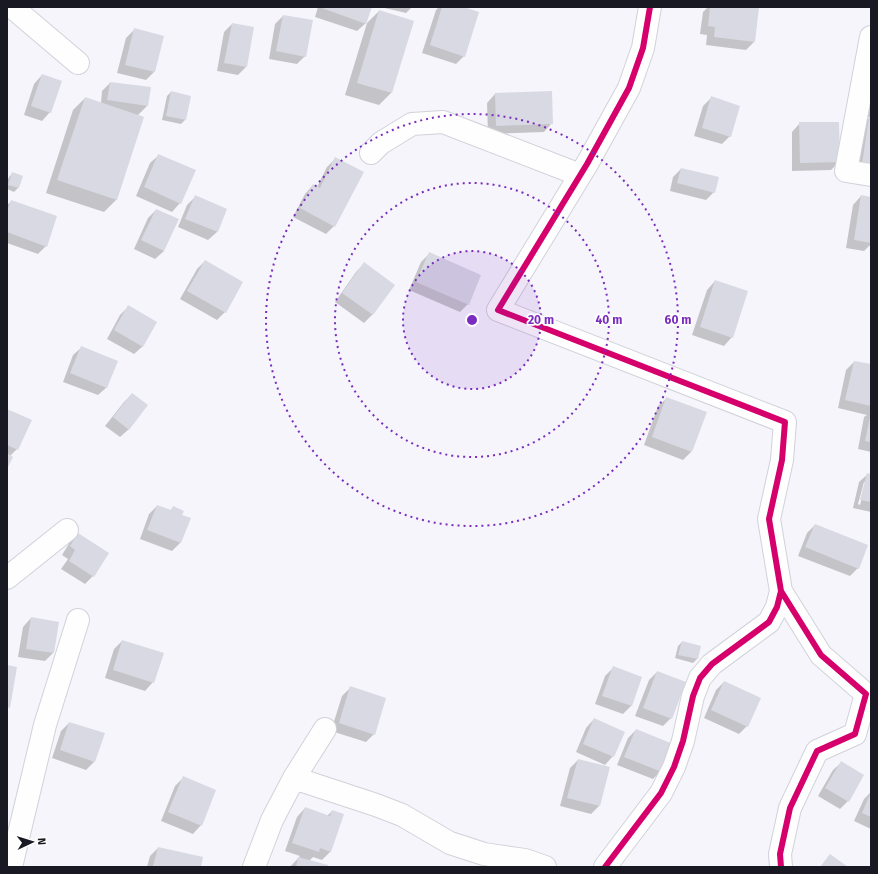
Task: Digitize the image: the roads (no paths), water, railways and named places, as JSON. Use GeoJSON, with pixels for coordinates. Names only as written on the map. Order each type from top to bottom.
{"type":"FeatureCollection","features":[{"type":"Feature","properties":{"kind":"street"},"geometry":{"type":"LineString","coordinates":[[12,7],[78,63]]}},
{"type":"Feature","properties":{"kind":"street"},"geometry":{"type":"LineString","coordinates":[[650,7],[643,48],[629,88],[580,175],[498,310],[784,422],[782,460],[769,519],[781,591],[821,655],[869,696],[856,734],[818,751],[790,808],[780,854],[781,867]]}},
{"type":"Feature","properties":{"kind":"street"},"geometry":{"type":"LineString","coordinates":[[871,37],[846,171],[871,176]]}},
{"type":"Feature","properties":{"kind":"street"},"geometry":{"type":"LineString","coordinates":[[370,153],[381,143],[412,124],[443,122],[580,175]]}},
{"type":"Feature","properties":{"kind":"street"},"geometry":{"type":"LineString","coordinates":[[7,577],[67,530]]}},
{"type":"Feature","properties":{"kind":"street"},"geometry":{"type":"LineString","coordinates":[[605,867],[661,793],[674,767],[683,741],[693,696],[700,678],[712,664],[768,622],[777,606],[781,591]]}},
{"type":"Feature","properties":{"kind":"street"},"geometry":{"type":"LineString","coordinates":[[11,867],[45,725],[78,620]]}},
{"type":"Feature","properties":{"kind":"street"},"geometry":{"type":"LineString","coordinates":[[254,867],[272,820],[294,778],[325,729]]}},
{"type":"Feature","properties":{"kind":"street"},"geometry":{"type":"LineString","coordinates":[[294,778],[402,814],[450,843],[484,854],[525,860],[545,867]]}}]}
